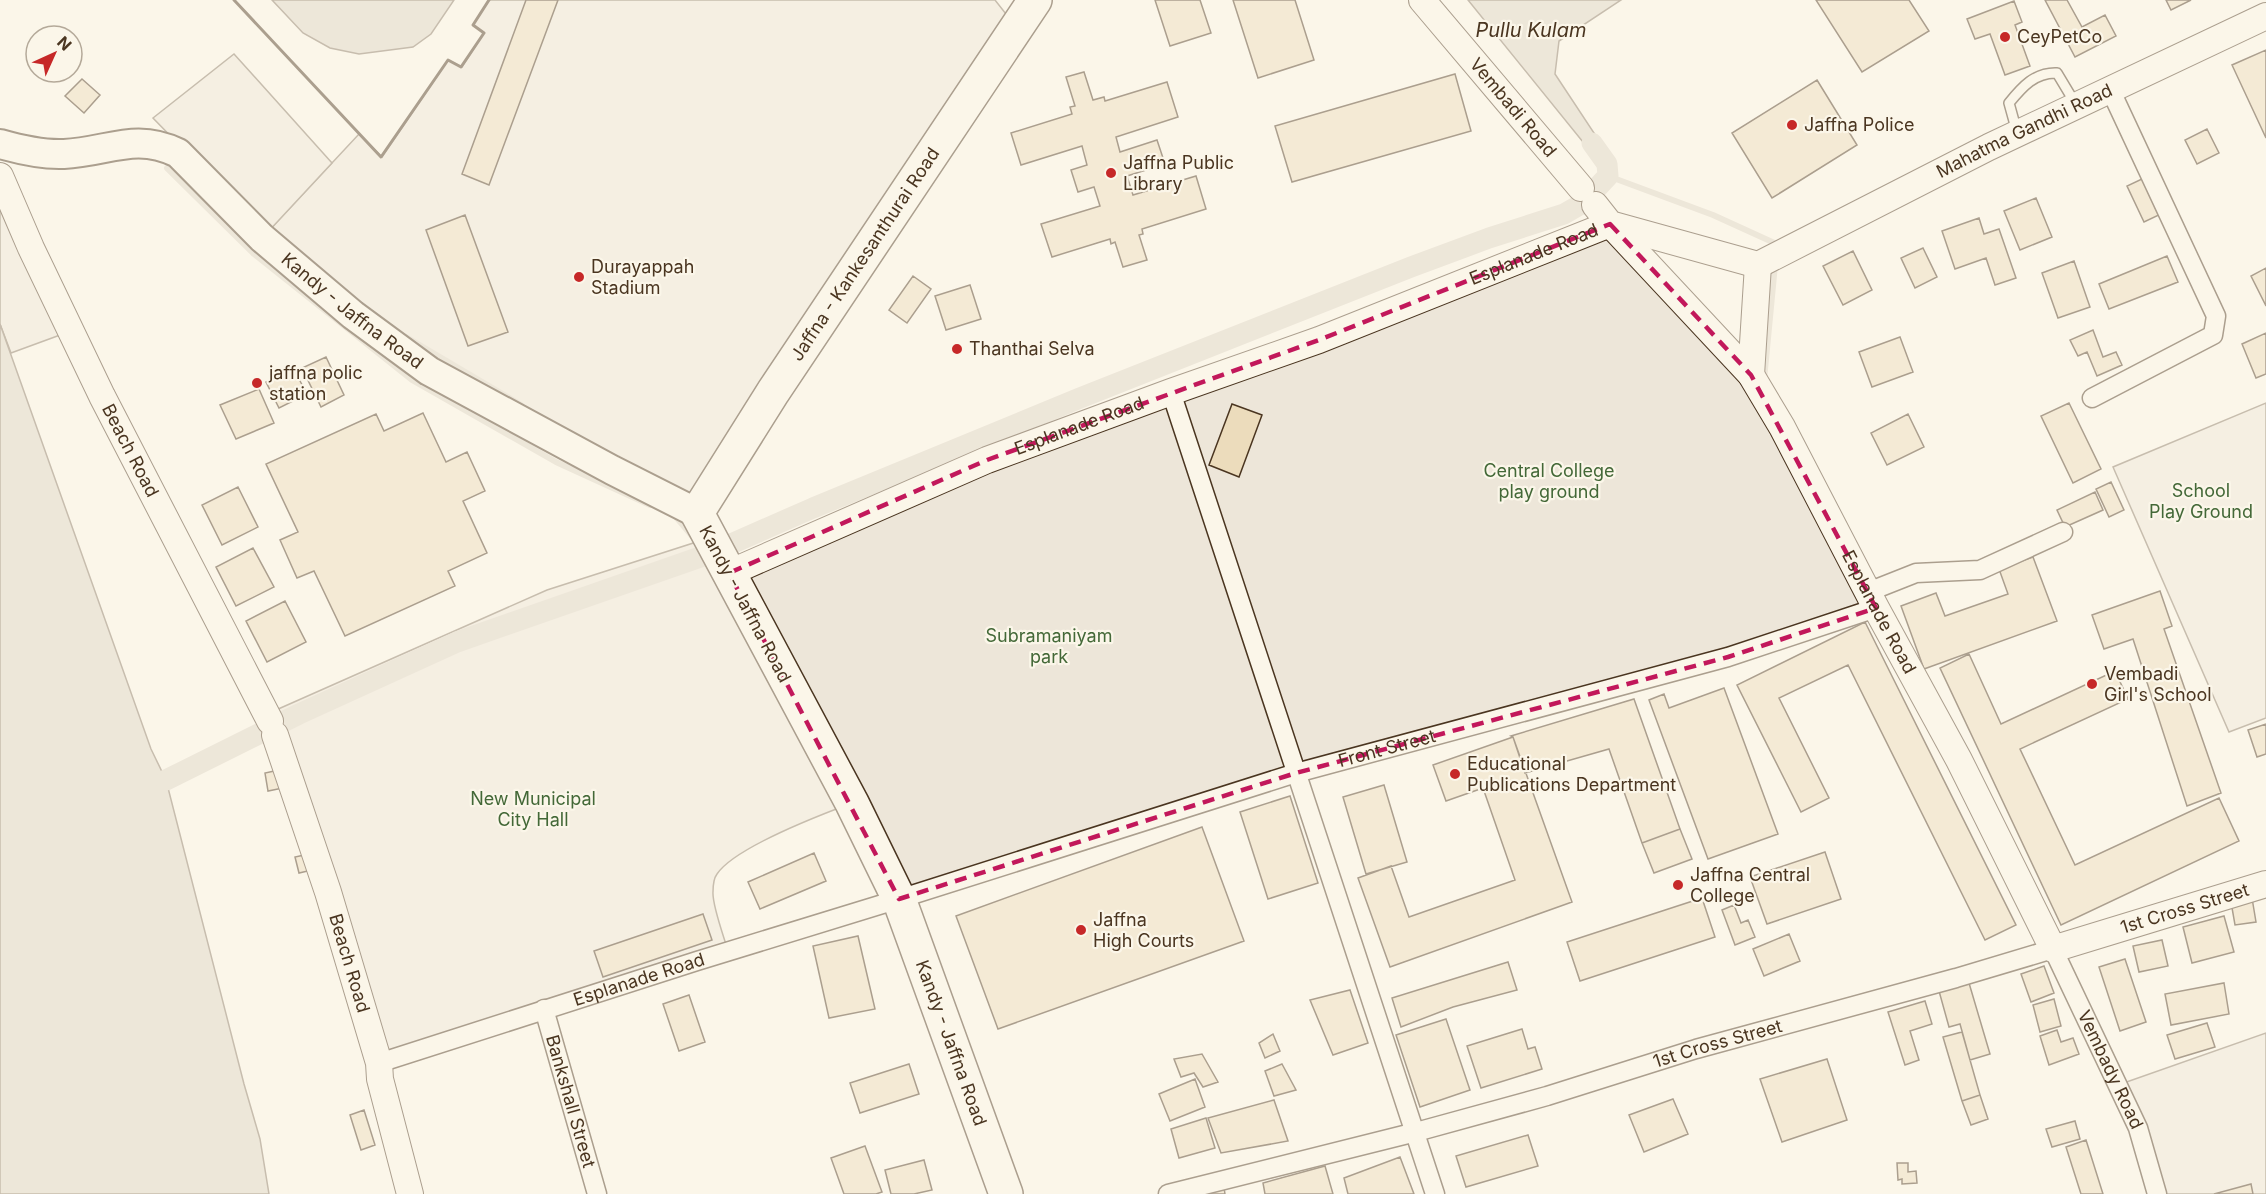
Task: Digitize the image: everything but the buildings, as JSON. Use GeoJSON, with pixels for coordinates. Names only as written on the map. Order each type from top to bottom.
{"type":"FeatureCollection","features":[{"type":"Feature","properties":{"kind":"highway","name":"Jaffna - Kankesanthurai Road"},"geometry":{"type":"LineString","coordinates":[[697,513],[749,427],[1033,1]]}},
{"type":"Feature","properties":{"kind":"highway","name":"Kandy - Jaffna Road"},"geometry":{"type":"LineString","coordinates":[[697,513],[852,803],[899,899],[1006,1194]]}},
{"type":"Feature","properties":{"kind":"main road","name":"Kandy - Jaffna Road"},"geometry":{"type":"LineString","coordinates":[[0,144],[38,153],[64,154],[144,142],[164,146],[178,153],[262,238],[353,315],[429,371],[612,470],[697,513]]}},
{"type":"Feature","properties":{"kind":"street","name":"Vembadi Road"},"geometry":{"type":"LineString","coordinates":[[1422,0],[1595,206]]}},
{"type":"Feature","properties":{"kind":"street","name":"Mahatma Gandhi Road"},"geometry":{"type":"LineString","coordinates":[[1771,258],[2077,105],[2266,16]]}},
{"type":"Feature","properties":{"kind":"street"},"geometry":{"type":"LineString","coordinates":[[2092,398],[2213,334],[2216,316],[2110,89]]}},
{"type":"Feature","properties":{"kind":"street","name":"Beach Road"},"geometry":{"type":"LineString","coordinates":[[0,176],[31,248],[102,396],[272,728],[328,892],[379,1063],[380,1079],[410,1194]]}},
{"type":"Feature","properties":{"kind":"street"},"geometry":{"type":"LineString","coordinates":[[1595,206],[1771,258],[1751,375]]}},
{"type":"Feature","properties":{"kind":"street","name":"Esplanade Road"},"geometry":{"type":"LineString","coordinates":[[729,573],[987,460],[1319,340],[1595,206],[1751,375],[1782,427],[1959,760],[2054,949]]}},
{"type":"Feature","properties":{"kind":"street"},"geometry":{"type":"LineString","coordinates":[[1171,392],[1435,1194]]}},
{"type":"Feature","properties":{"kind":"street","name":"Front Street"},"geometry":{"type":"LineString","coordinates":[[899,899],[1296,772],[1728,657],[1872,600],[1916,573],[1980,570],[2062,532]]}},
{"type":"Feature","properties":{"kind":"street","name":"1st Cross Street"},"geometry":{"type":"LineString","coordinates":[[1168,1194],[1416,1132],[1547,1096],[1696,1049],[1956,978],[2266,884]]}},
{"type":"Feature","properties":{"kind":"street","name":"Esplanade Road"},"geometry":{"type":"LineString","coordinates":[[379,1063],[544,1009],[899,899]]}},
{"type":"Feature","properties":{"kind":"street","name":"Vembady Road"},"geometry":{"type":"LineString","coordinates":[[2054,949],[2138,1128],[2157,1194]]}},
{"type":"Feature","properties":{"kind":"street","name":"Bankshall Street"},"geometry":{"type":"LineString","coordinates":[[544,1009],[597,1194]]}},
{"type":"Feature","properties":{"kind":"lane"},"geometry":{"type":"LineString","coordinates":[[2018,134],[2009,103],[2031,80],[2046,73],[2057,73],[2077,105]]}},
{"type":"Feature","properties":{"kind":"highlighted area"},"geometry":{"type":"Polygon","coordinates":[[[1610,224],[1751,375],[1876,608],[1728,657],[1296,773],[899,899],[729,573],[987,460],[1319,340],[1610,224]]]}},
{"type":"Feature","properties":{"kind":"green space","name":"Durayappah Stadium"},"geometry":{"type":"Polygon","coordinates":[[[489,0],[995,0],[1017,28],[697,513],[429,371],[262,238],[359,134],[382,157],[448,60],[462,67],[484,33],[473,25],[489,0]]]}},
{"type":"Feature","properties":{"kind":"green space"},"geometry":{"type":"Polygon","coordinates":[[[0,176],[71,331],[11,353],[0,324],[0,176]]]}},
{"type":"Feature","properties":{"kind":"green space"},"geometry":{"type":"Polygon","coordinates":[[[1610,224],[1751,375],[1876,608],[1296,773],[899,899],[852,803],[759,843],[741,853],[717,874],[713,898],[728,951],[379,1063],[267,714],[547,590],[709,538],[729,573],[1610,224]]]}},
{"type":"Feature","properties":{"kind":"green space","name":"School Play Ground"},"geometry":{"type":"Polygon","coordinates":[[[2266,403],[2266,718],[2229,732],[2113,467],[2266,403]]]}},
{"type":"Feature","properties":{"kind":"green space"},"geometry":{"type":"Polygon","coordinates":[[[2266,1033],[2266,1194],[2157,1194],[2118,1085],[2266,1033]]]}},
{"type":"Feature","properties":{"kind":"shaded area"},"geometry":{"type":"Polygon","coordinates":[[[234,54],[332,163],[266,234],[153,118],[234,54]]]}},
{"type":"Feature","properties":{"kind":"water"},"geometry":{"type":"Polygon","coordinates":[[[272,0],[454,0],[431,34],[413,47],[359,54],[330,48],[303,33],[272,0]]]}},
{"type":"Feature","properties":{"kind":"water","name":"Pullu Kulam"},"geometry":{"type":"Polygon","coordinates":[[[1468,0],[1621,0],[1559,41],[1555,74],[1598,139],[1587,147],[1468,0]]]}},
{"type":"Feature","properties":{"kind":"water"},"geometry":{"type":"Polygon","coordinates":[[[0,324],[151,749],[166,780],[260,1139],[269,1194],[0,1194],[0,324]]]}},
{"type":"Feature","properties":{"kind":"waterway"},"geometry":{"type":"LineString","coordinates":[[166,780],[299,714],[457,642],[706,555],[813,508],[1080,398],[1411,267],[1489,238],[1564,214],[1583,203],[1608,176],[1607,164],[1592,143]]}},
{"type":"Feature","properties":{"kind":"waterway"},"geometry":{"type":"LineString","coordinates":[[167,168],[254,254],[412,380],[556,462],[650,505]]}},
{"type":"Feature","properties":{"kind":"waterway"},"geometry":{"type":"LineString","coordinates":[[1608,176],[1713,215],[1779,245]]}},
{"type":"Feature","properties":{"kind":"waterway"},"geometry":{"type":"LineString","coordinates":[[1764,380],[1775,265]]}},
{"type":"Feature","properties":{"kind":"waterway"},"geometry":{"type":"LineString","coordinates":[[406,337],[521,405]]}},
{"type":"Feature","properties":{"kind":"waterway"},"geometry":{"type":"LineString","coordinates":[[676,517],[692,536]]}},
{"type":"Feature","properties":{"kind":"wall"},"geometry":{"type":"LineString","coordinates":[[234,0],[381,157],[448,60],[461,67],[484,33],[473,25],[489,0]]}},
{"type":"Feature","properties":{"kind":"place","name":"CeyPetCo"},"geometry":{"type":"Point","coordinates":[2005,37]}},
{"type":"Feature","properties":{"kind":"place","name":"Jaffna Police"},"geometry":{"type":"Point","coordinates":[1792,125]}},
{"type":"Feature","properties":{"kind":"place","name":"Jaffna Public Library"},"geometry":{"type":"Point","coordinates":[1111,173]}},
{"type":"Feature","properties":{"kind":"place","name":"Durayappah Stadium"},"geometry":{"type":"Point","coordinates":[579,277]}},
{"type":"Feature","properties":{"kind":"place","name":"Thanthai Selva"},"geometry":{"type":"Point","coordinates":[957,349]}},
{"type":"Feature","properties":{"kind":"place","name":"jaffna polic station"},"geometry":{"type":"Point","coordinates":[257,383]}},
{"type":"Feature","properties":{"kind":"place","name":"Vembadi Girl's School"},"geometry":{"type":"Point","coordinates":[2092,684]}},
{"type":"Feature","properties":{"kind":"place","name":"Educational Publications Department"},"geometry":{"type":"Point","coordinates":[1455,774]}},
{"type":"Feature","properties":{"kind":"place","name":"Jaffna Central College"},"geometry":{"type":"Point","coordinates":[1678,885]}},
{"type":"Feature","properties":{"kind":"place","name":"Jaffna High Courts"},"geometry":{"type":"Point","coordinates":[1081,930]}},
{"type":"Feature","properties":{"kind":"park label","name":"Central College play ground"},"geometry":{"type":"Point","coordinates":[1549,481]}},
{"type":"Feature","properties":{"kind":"park label","name":"Subramaniyam park"},"geometry":{"type":"Point","coordinates":[1049,646]}},
{"type":"Feature","properties":{"kind":"park label","name":"New Municipal City Hall"},"geometry":{"type":"Point","coordinates":[533,809]}}]}
